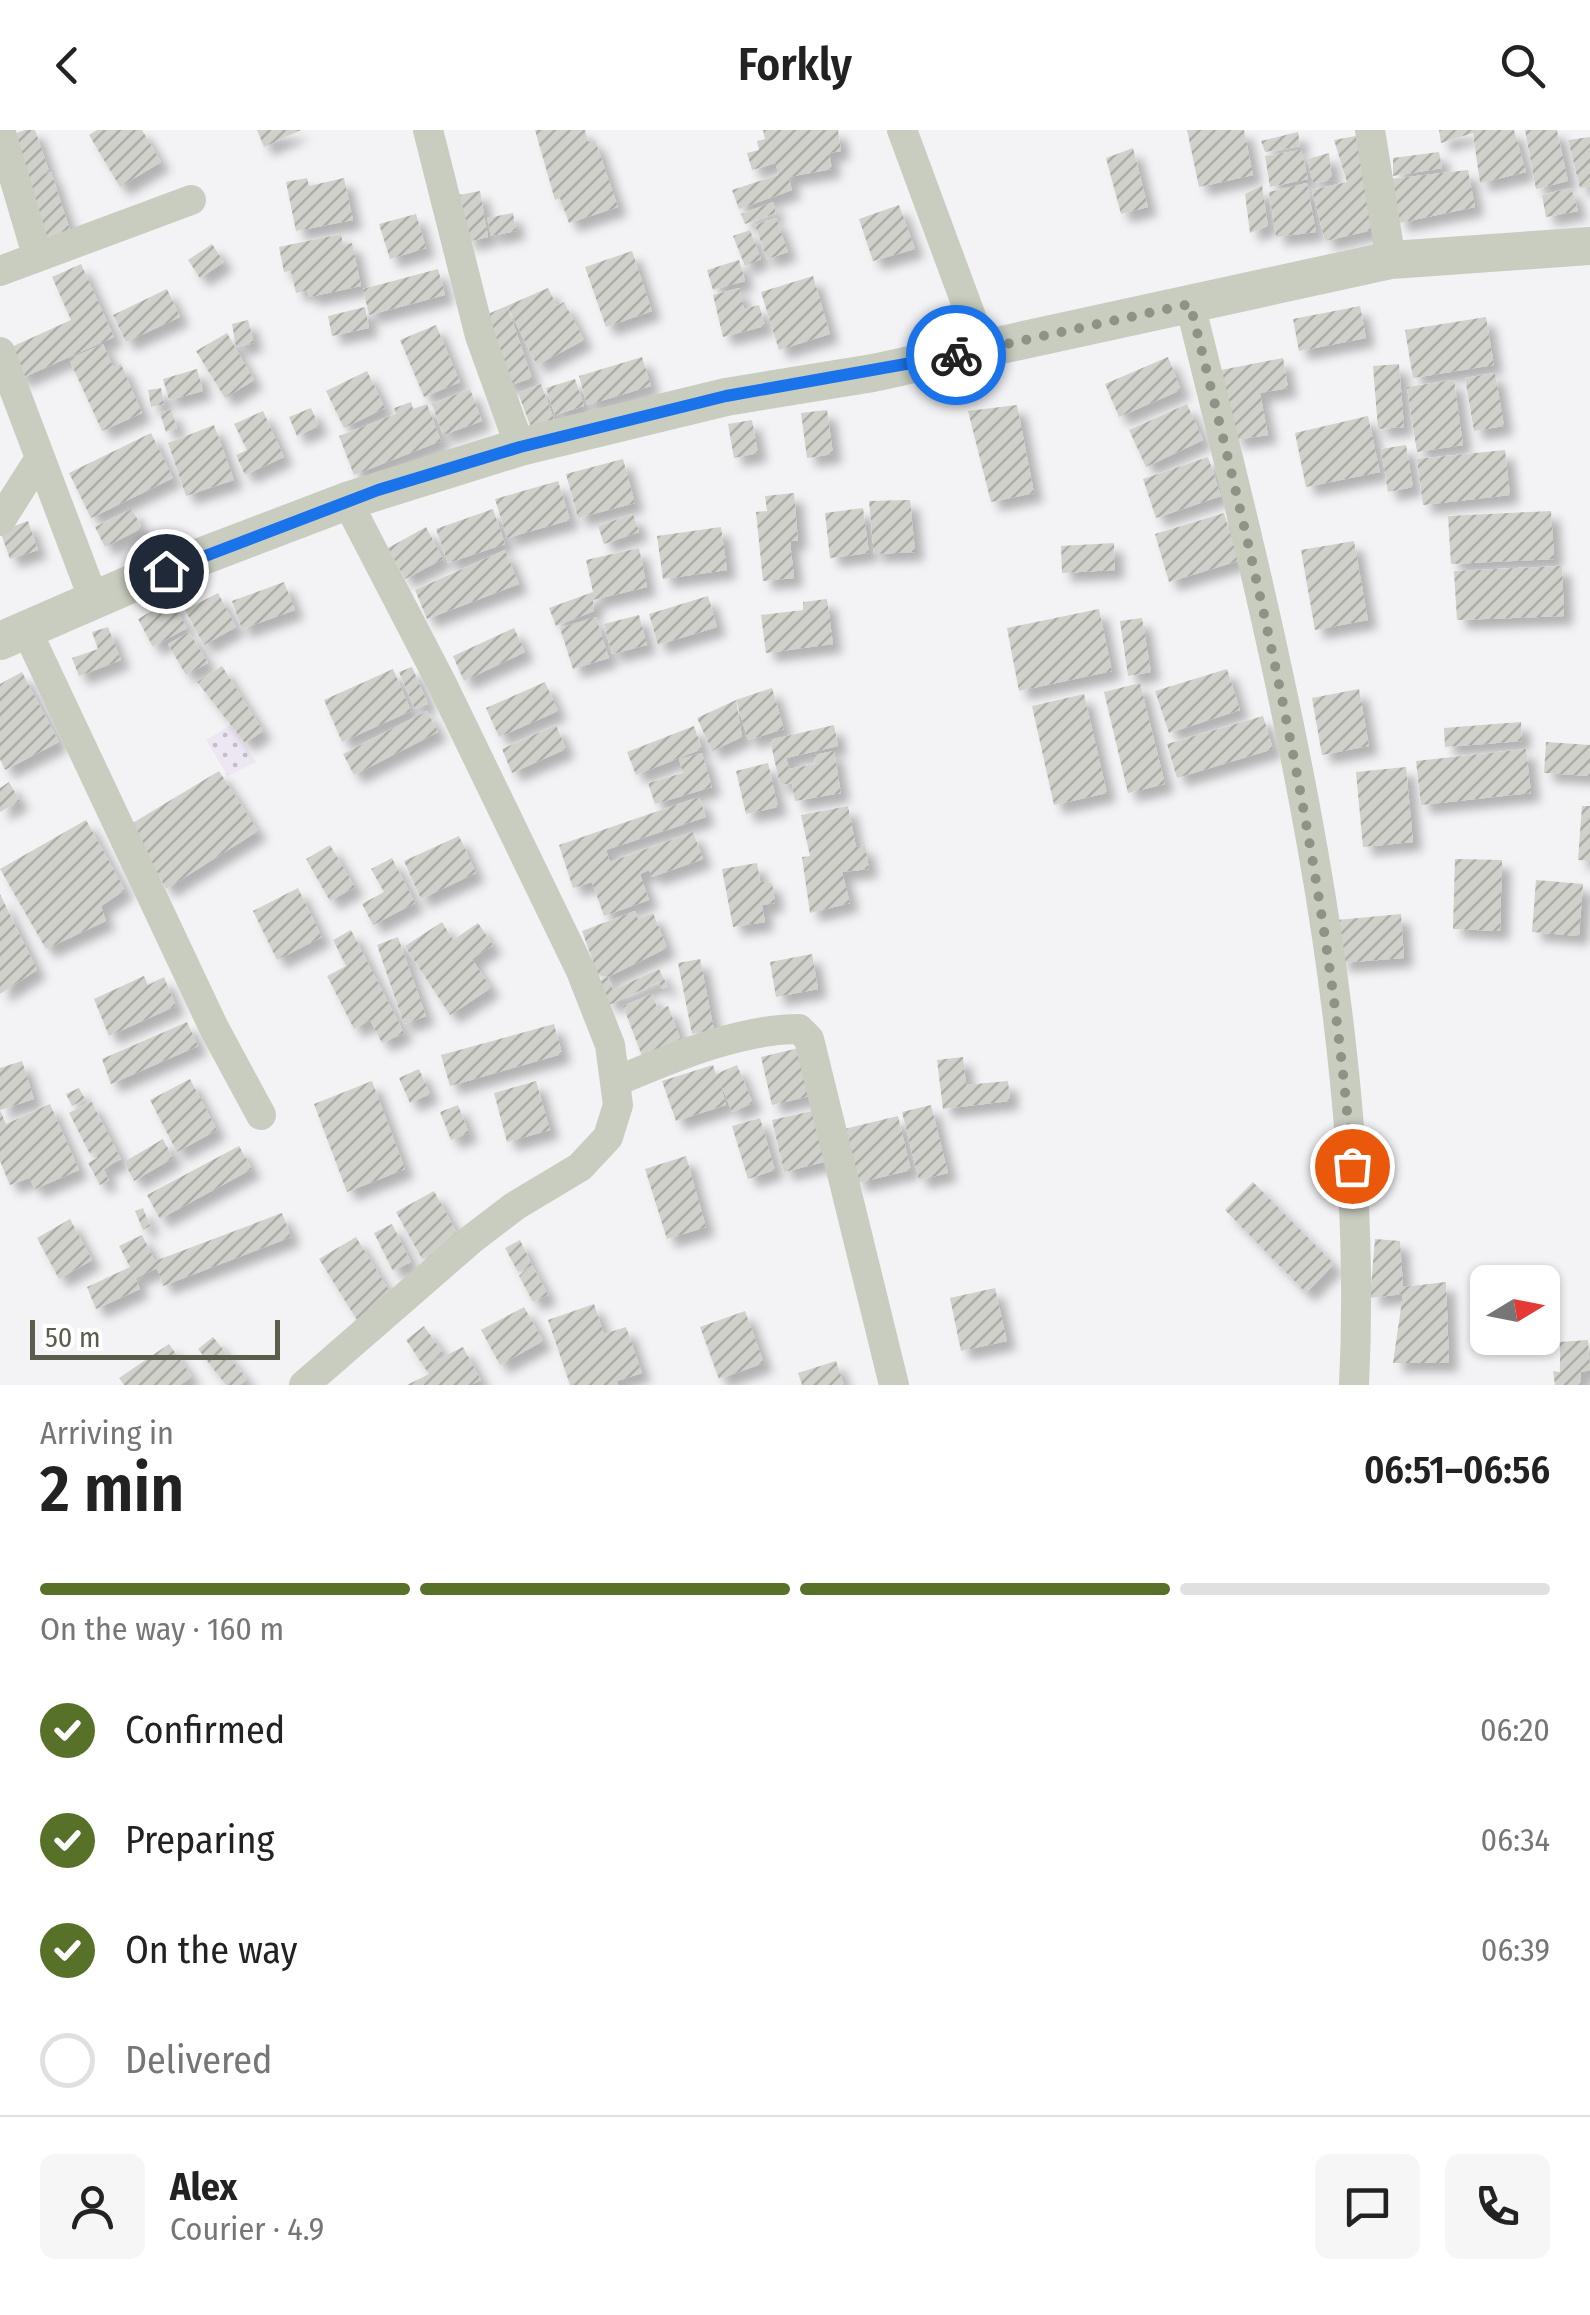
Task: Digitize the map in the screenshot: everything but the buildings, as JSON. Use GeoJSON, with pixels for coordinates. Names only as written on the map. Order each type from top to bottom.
{"type":"FeatureCollection","features":[{"type":"Feature","properties":{"kind":"street"},"geometry":{"type":"LineString","coordinates":[[0,130],[37,255]]}},
{"type":"Feature","properties":{"kind":"street"},"geometry":{"type":"LineString","coordinates":[[428,130],[480,336],[520,447]]}},
{"type":"Feature","properties":{"kind":"street"},"geometry":{"type":"LineString","coordinates":[[902,130],[983,349]]}},
{"type":"Feature","properties":{"kind":"street"},"geometry":{"type":"LineString","coordinates":[[1370,130],[1391,260]]}},
{"type":"Feature","properties":{"kind":"street"},"geometry":{"type":"LineString","coordinates":[[0,271],[191,200]]}},
{"type":"Feature","properties":{"kind":"street"},"geometry":{"type":"LineString","coordinates":[[261,1115],[13,635],[347,501],[520,447],[726,396],[873,373],[1391,260],[1590,246]]}},
{"type":"Feature","properties":{"kind":"street"},"geometry":{"type":"LineString","coordinates":[[1190,304],[1260,584],[1316,881],[1346,1086],[1358,1245],[1354,1385]]}},
{"type":"Feature","properties":{"kind":"street"},"geometry":{"type":"LineString","coordinates":[[0,352],[94,600]]}},
{"type":"Feature","properties":{"kind":"street"},"geometry":{"type":"LineString","coordinates":[[0,520],[40,458]]}},
{"type":"Feature","properties":{"kind":"street"},"geometry":{"type":"LineString","coordinates":[[304,1385],[473,1238],[515,1206],[580,1167],[608,1137],[618,1105],[618,1080],[610,1045],[581,971],[443,686],[347,501]]}},
{"type":"Feature","properties":{"kind":"street"},"geometry":{"type":"LineString","coordinates":[[618,1080],[768,1033],[799,1030],[809,1040],[894,1385]]}},
{"type":"Feature","properties":{"kind":"sand"},"geometry":{"type":"Polygon","coordinates":[[[232,724],[256,762],[228,776],[206,740],[232,724]]]}},
{"type":"Feature","properties":{"kind":"way so far"},"geometry":{"type":"LineString","coordinates":[[956,355],[1190,304],[1260,584],[1316,881],[1346,1086],[1352,1166]]}},
{"type":"Feature","properties":{"kind":"route"},"geometry":{"type":"LineString","coordinates":[[166,571],[378,490],[520,447],[726,396],[873,373],[956,355]]}}]}
